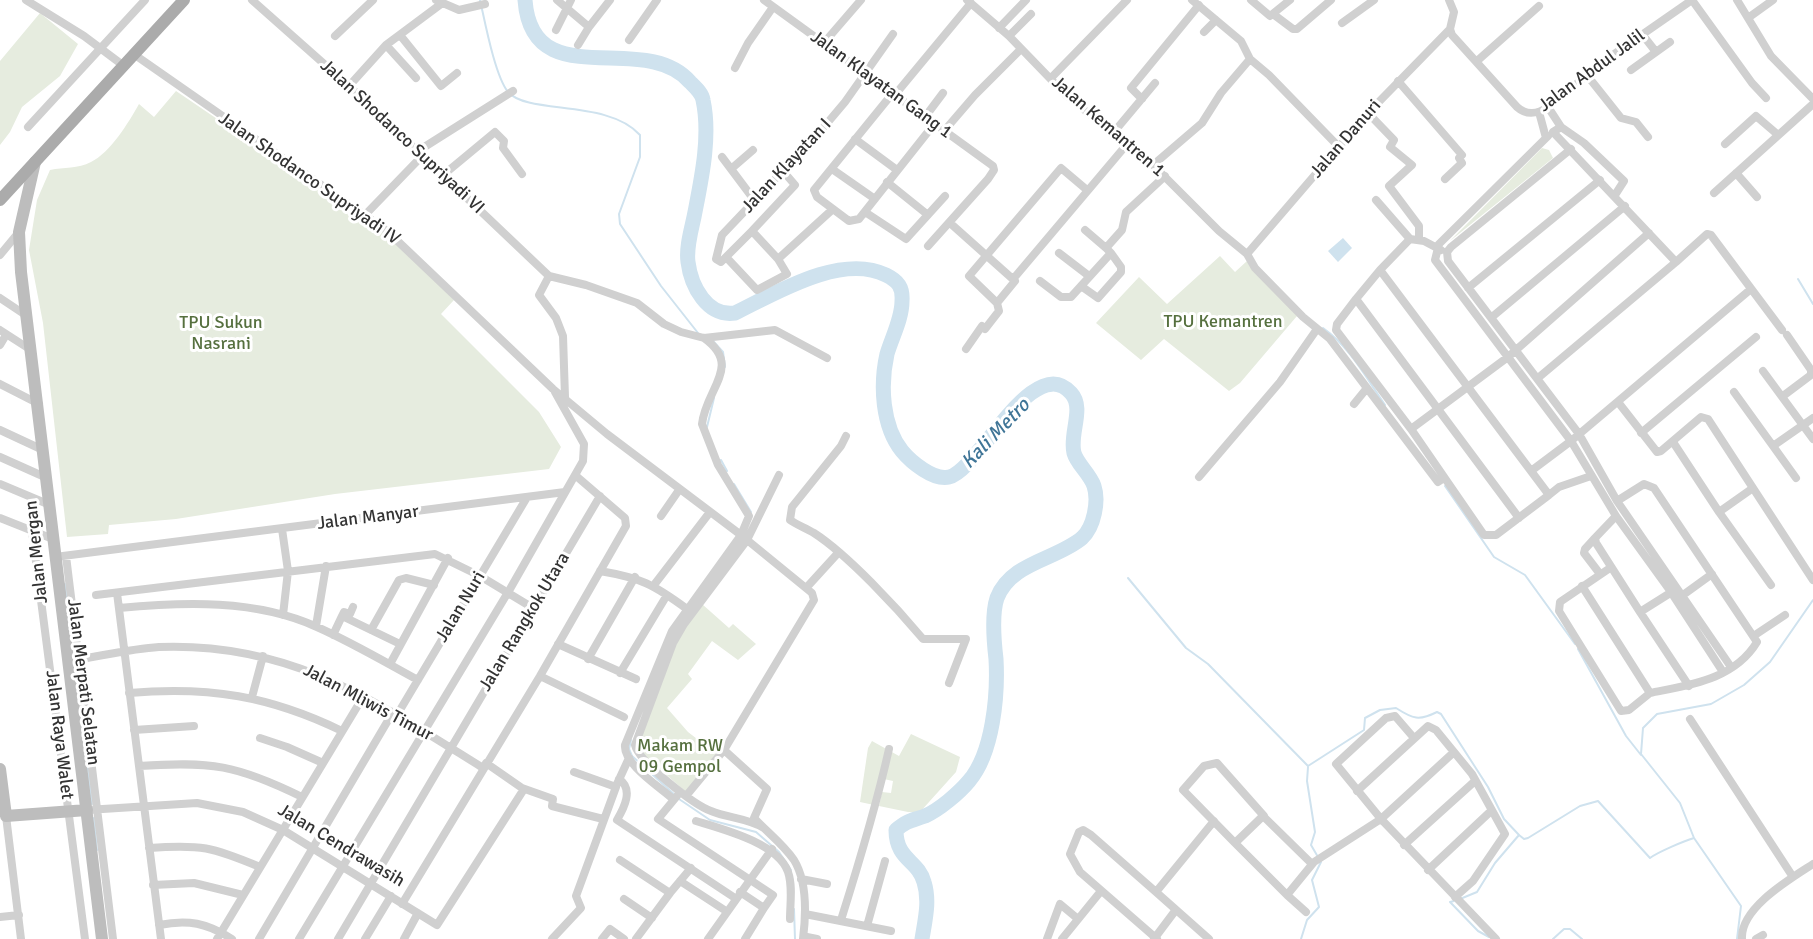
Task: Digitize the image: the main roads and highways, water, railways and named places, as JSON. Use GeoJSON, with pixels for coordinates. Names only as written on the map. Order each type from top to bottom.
{"type":"FeatureCollection","features":[{"type":"Feature","properties":{"kind":"main road"},"geometry":{"type":"LineString","coordinates":[[0,200],[184,0]]}},
{"type":"Feature","properties":{"kind":"water"},"geometry":{"type":"Polygon","coordinates":[[[1343,238],[1352,248],[1338,262],[1328,251],[1343,238]]]}},
{"type":"Feature","properties":{"kind":"waterway"},"geometry":{"type":"LineString","coordinates":[[480,0],[495,62],[508,92],[518,99],[533,103],[609,116],[626,124],[640,135],[640,157],[619,214],[620,224],[661,286],[698,333]]}},
{"type":"Feature","properties":{"kind":"waterway","name":"Kali Metro"},"geometry":{"type":"LineString","coordinates":[[525,0],[532,29],[547,46],[568,55],[646,60],[670,67],[698,90],[703,100],[706,144],[688,257],[693,281],[702,298],[709,305],[725,313],[735,313],[809,278],[849,269],[868,269],[886,275],[897,282],[902,292],[902,308],[887,354],[884,405],[895,441],[917,465],[930,473],[943,477],[949,477],[961,470],[1023,400],[1040,388],[1056,384],[1071,393],[1075,399],[1077,414],[1073,438],[1074,453],[1094,486],[1096,499],[1090,527],[1082,538],[1023,569],[1004,586],[997,598],[994,611],[995,706],[984,755],[969,781],[954,796],[925,816],[907,822],[896,830],[897,840],[903,854],[921,875],[926,889],[922,939]]}},
{"type":"Feature","properties":{"kind":"waterway"},"geometry":{"type":"LineString","coordinates":[[1798,279],[1813,304]]}},
{"type":"Feature","properties":{"kind":"waterway"},"geometry":{"type":"LineString","coordinates":[[1323,328],[1349,353],[1385,405]]}},
{"type":"Feature","properties":{"kind":"waterway"},"geometry":{"type":"LineString","coordinates":[[713,341],[723,352],[725,367]]}},
{"type":"Feature","properties":{"kind":"waterway"},"geometry":{"type":"LineString","coordinates":[[707,427],[714,398]]}},
{"type":"Feature","properties":{"kind":"waterway"},"geometry":{"type":"LineString","coordinates":[[721,460],[727,471]]}},
{"type":"Feature","properties":{"kind":"waterway"},"geometry":{"type":"LineString","coordinates":[[734,484],[751,512]]}},
{"type":"Feature","properties":{"kind":"waterway"},"geometry":{"type":"LineString","coordinates":[[1445,486],[1494,557],[1525,575],[1575,644]]}},
{"type":"Feature","properties":{"kind":"waterway"},"geometry":{"type":"LineString","coordinates":[[1128,578],[1186,648],[1208,664],[1308,766],[1364,730],[1365,718],[1380,710],[1396,708],[1416,718],[1437,712],[1441,714],[1488,787],[1504,819],[1519,835],[1495,863],[1477,892],[1460,899]]}},
{"type":"Feature","properties":{"kind":"waterway"},"geometry":{"type":"LineString","coordinates":[[65,584],[72,635]]}},
{"type":"Feature","properties":{"kind":"waterway"},"geometry":{"type":"LineString","coordinates":[[1737,939],[1741,906],[1694,838],[1680,803],[1641,754],[1643,728],[1657,714],[1711,704],[1744,685],[1770,662],[1813,600]]}},
{"type":"Feature","properties":{"kind":"waterway"},"geometry":{"type":"LineString","coordinates":[[1578,649],[1626,736],[1641,755]]}},
{"type":"Feature","properties":{"kind":"waterway"},"geometry":{"type":"LineString","coordinates":[[82,718],[92,804]]}},
{"type":"Feature","properties":{"kind":"waterway"},"geometry":{"type":"LineString","coordinates":[[631,740],[629,749],[632,756],[675,795]]}},
{"type":"Feature","properties":{"kind":"waterway"},"geometry":{"type":"LineString","coordinates":[[1308,767],[1307,781],[1315,832],[1311,845],[1318,857]]}},
{"type":"Feature","properties":{"kind":"waterway"},"geometry":{"type":"LineString","coordinates":[[679,799],[710,820],[756,832],[779,852],[791,870]]}},
{"type":"Feature","properties":{"kind":"waterway"},"geometry":{"type":"LineString","coordinates":[[1519,835],[1524,839],[1528,838],[1580,806],[1598,801],[1650,858],[1694,838]]}},
{"type":"Feature","properties":{"kind":"waterway"},"geometry":{"type":"LineString","coordinates":[[94,818],[97,850]]}},
{"type":"Feature","properties":{"kind":"waterway"},"geometry":{"type":"LineString","coordinates":[[1301,939],[1307,920],[1319,907],[1312,880],[1321,862]]}},
{"type":"Feature","properties":{"kind":"waterway"},"geometry":{"type":"LineString","coordinates":[[1454,901],[1450,902],[1478,931],[1489,937]]}},
{"type":"Feature","properties":{"kind":"waterway"},"geometry":{"type":"LineString","coordinates":[[794,909],[795,939]]}},
{"type":"Feature","properties":{"kind":"waterway"},"geometry":{"type":"LineString","coordinates":[[1553,939],[1564,929],[1570,929],[1582,939]]}},
{"type":"Feature","properties":{"kind":"park label","name":"TPU Kemantren"},"geometry":{"type":"Point","coordinates":[1223,322]}},
{"type":"Feature","properties":{"kind":"park label","name":"TPU Sukun Nasrani"},"geometry":{"type":"Point","coordinates":[221,333]}},
{"type":"Feature","properties":{"kind":"park label","name":"Makam RW 09 Gempol"},"geometry":{"type":"Point","coordinates":[680,756]}}]}
